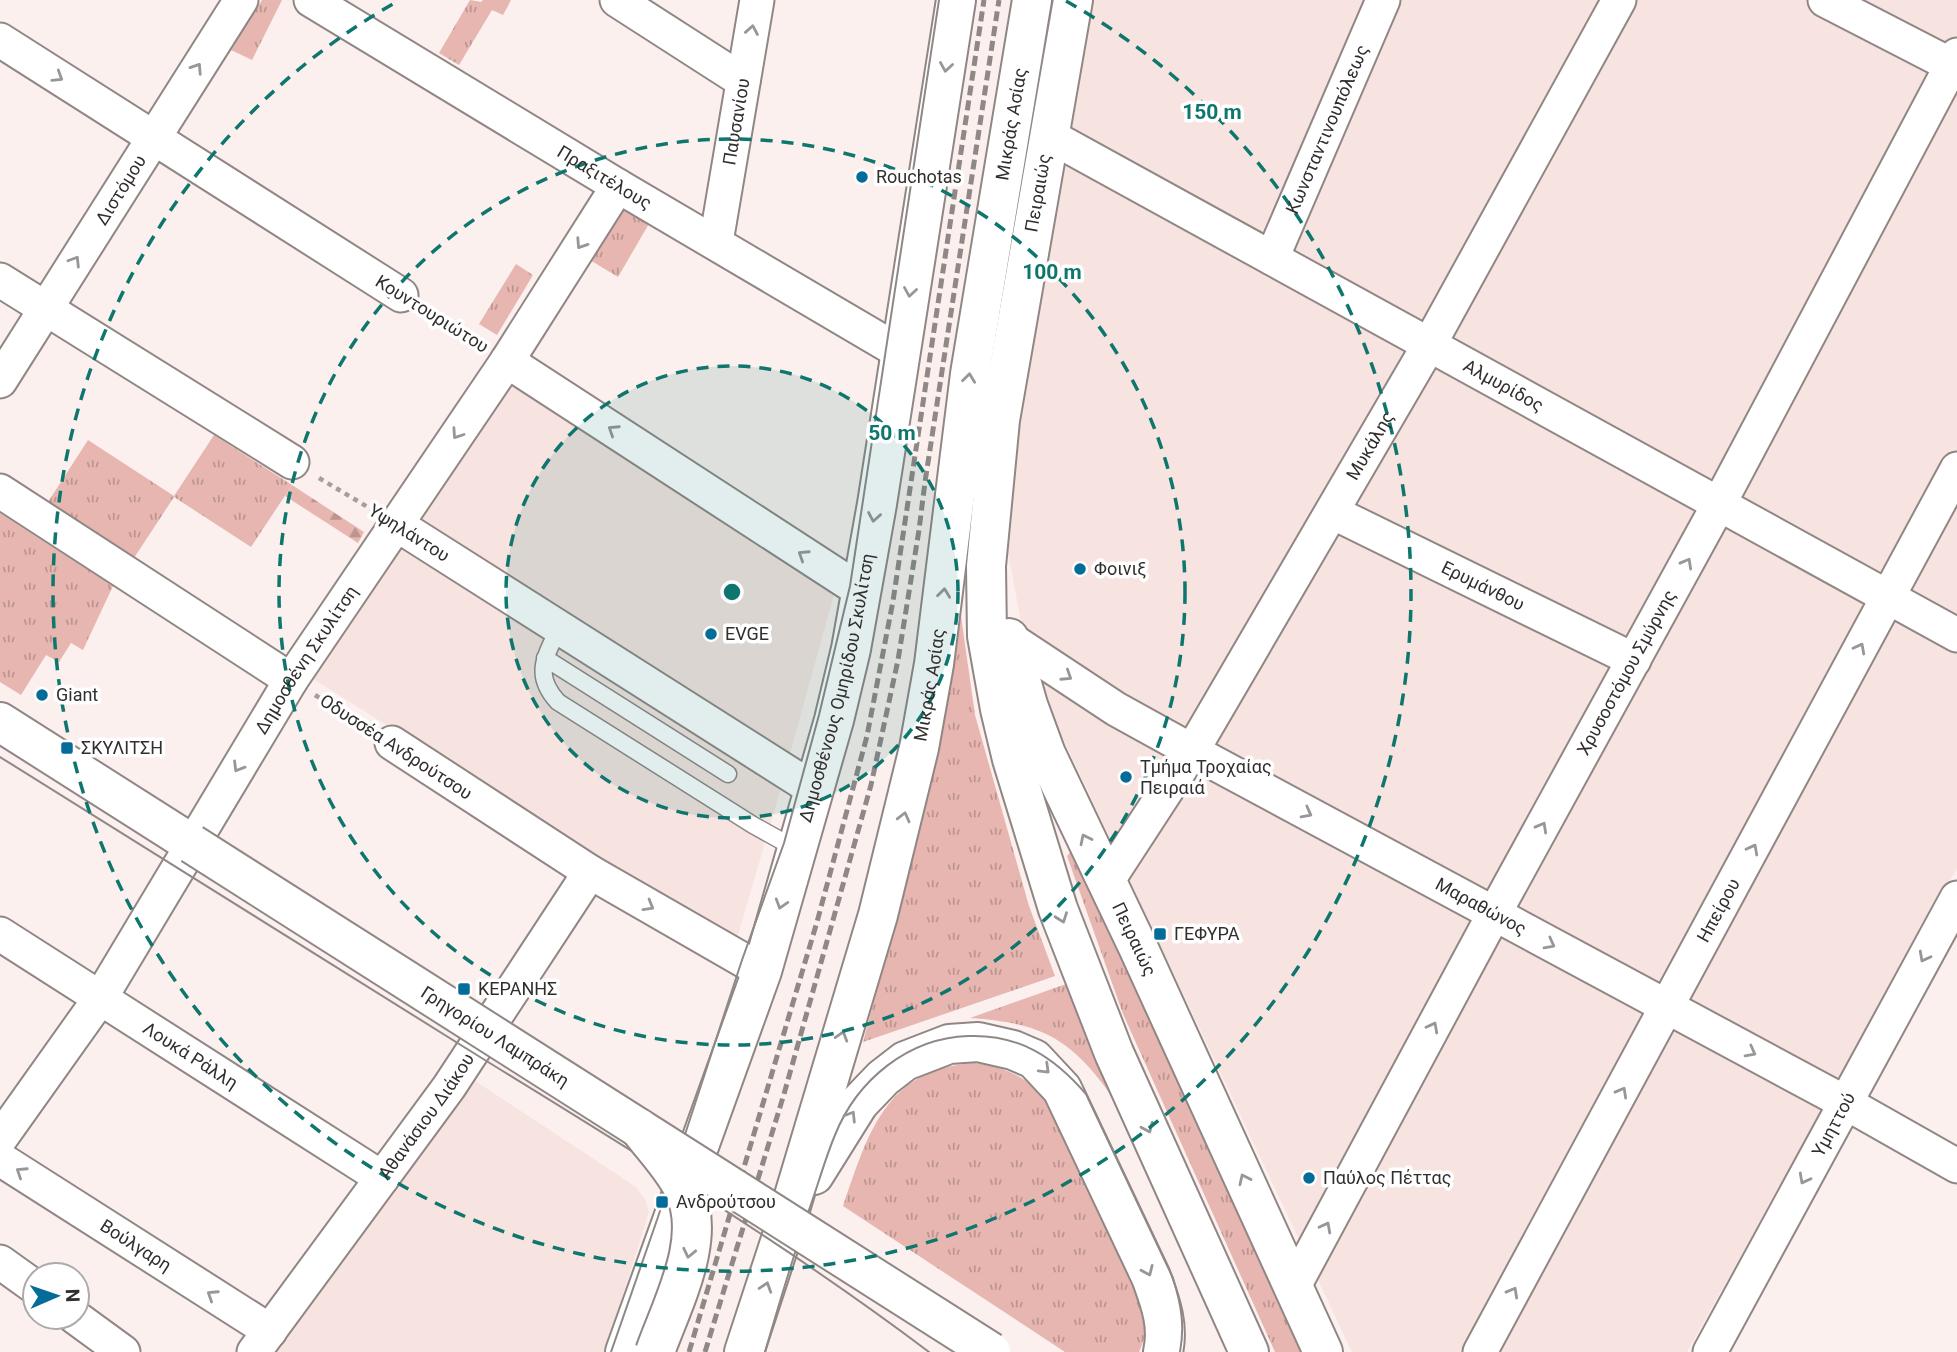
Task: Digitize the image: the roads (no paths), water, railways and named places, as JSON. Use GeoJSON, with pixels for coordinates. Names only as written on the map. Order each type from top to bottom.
{"type":"FeatureCollection","features":[{"type":"Feature","properties":{"kind":"main road","name":"Δημοσθένους Ομηρίδου Σκυλίτση"},"geometry":{"type":"LineString","coordinates":[[625,1352],[761,971],[815,790],[851,649],[956,0]]}},
{"type":"Feature","properties":{"kind":"main road","name":"Μικράς Ασίας"},"geometry":{"type":"LineString","coordinates":[[744,1352],[878,915],[919,748],[934,664],[970,374],[1032,0]]}},
{"type":"Feature","properties":{"kind":"main road","name":"Πειραιώς"},"geometry":{"type":"LineString","coordinates":[[1073,0],[1002,407],[986,566],[987,636],[1003,722],[1058,909],[1114,1053],[1249,1352]]}},
{"type":"Feature","properties":{"kind":"main road","name":"Πειραιώς"},"geometry":{"type":"LineString","coordinates":[[990,512],[995,565],[1010,639],[1028,705],[1046,754],[1105,883],[1138,947],[1323,1352]]}},
{"type":"Feature","properties":{"kind":"main road","name":"Γρηγορίου Λαμπράκη"},"geometry":{"type":"LineString","coordinates":[[0,722],[991,1352]]}},
{"type":"Feature","properties":{"kind":"main road"},"geometry":{"type":"LineString","coordinates":[[788,1215],[859,1103],[883,1078],[905,1061],[949,1044],[978,1042],[1013,1050],[1034,1059],[1062,1089],[1161,1304],[1165,1326],[1163,1352]]}},
{"type":"Feature","properties":{"kind":"main road"},"geometry":{"type":"LineString","coordinates":[[639,1128],[679,1180],[689,1200],[691,1214],[692,1237],[688,1261],[655,1352]]}},
{"type":"Feature","properties":{"kind":"street","name":"Διστόμου"},"geometry":{"type":"LineString","coordinates":[[0,381],[241,0]]}},
{"type":"Feature","properties":{"kind":"street","name":"Πραξιτέλους"},"geometry":{"type":"LineString","coordinates":[[311,0],[618,186],[900,352]]}},
{"type":"Feature","properties":{"kind":"street"},"geometry":{"type":"LineString","coordinates":[[617,0],[744,80]]}},
{"type":"Feature","properties":{"kind":"street","name":"Παυσανίου"},"geometry":{"type":"LineString","coordinates":[[716,242],[757,0]]}},
{"type":"Feature","properties":{"kind":"street","name":"Κωνσταντινουπόλεως"},"geometry":{"type":"LineString","coordinates":[[1272,258],[1383,0]]}},
{"type":"Feature","properties":{"kind":"street","name":"Μυκάλης"},"geometry":{"type":"LineString","coordinates":[[1105,883],[1192,751],[1332,512],[1429,345],[1619,0]]}},
{"type":"Feature","properties":{"kind":"street"},"geometry":{"type":"LineString","coordinates":[[1825,0],[1955,63]]}},
{"type":"Feature","properties":{"kind":"street","name":"Κουντουριώτου"},"geometry":{"type":"LineString","coordinates":[[0,40],[401,295]]}},
{"type":"Feature","properties":{"kind":"street","name":"Χρυσοστόμου Σμύρνης"},"geometry":{"type":"LineString","coordinates":[[1293,1288],[1955,63]]}},
{"type":"Feature","properties":{"kind":"street","name":"Αλμυρίδος"},"geometry":{"type":"LineString","coordinates":[[1048,135],[1957,635]]}},
{"type":"Feature","properties":{"kind":"street","name":"Δημοσθένη Σκυλίτση"},"geometry":{"type":"LineString","coordinates":[[0,1139],[101,997],[291,680],[507,361],[618,186]]}},
{"type":"Feature","properties":{"kind":"street"},"geometry":{"type":"LineString","coordinates":[[0,280],[292,463]]}},
{"type":"Feature","properties":{"kind":"street","name":"Κουντουριώτου"},"geometry":{"type":"LineString","coordinates":[[507,361],[861,591]]}},
{"type":"Feature","properties":{"kind":"street","name":"Ηπείρου"},"geometry":{"type":"LineString","coordinates":[[1480,1352],[1957,469]]}},
{"type":"Feature","properties":{"kind":"street"},"geometry":{"type":"LineString","coordinates":[[0,491],[291,680]]}},
{"type":"Feature","properties":{"kind":"street","name":"Ερυμάνθου"},"geometry":{"type":"LineString","coordinates":[[1332,512],[1634,660]]}},
{"type":"Feature","properties":{"kind":"street","name":"Υψηλάντου"},"geometry":{"type":"LineString","coordinates":[[396,524],[815,790]]}},
{"type":"Feature","properties":{"kind":"street","name":"Μαραθώνος"},"geometry":{"type":"LineString","coordinates":[[1010,639],[1116,709],[1846,1102],[1957,1166]]}},
{"type":"Feature","properties":{"kind":"street","name":"Οδυσσέα Ανδρούτσου"},"geometry":{"type":"LineString","coordinates":[[392,743],[590,872],[761,971]]}},
{"type":"Feature","properties":{"kind":"street","name":"Αθανάσιου Διάκου"},"geometry":{"type":"LineString","coordinates":[[262,1342],[464,1065],[590,872]]}},
{"type":"Feature","properties":{"kind":"street","name":"Υμηττού"},"geometry":{"type":"LineString","coordinates":[[1710,1352],[1957,898]]}},
{"type":"Feature","properties":{"kind":"street","name":"Λουκά Ράλλη"},"geometry":{"type":"LineString","coordinates":[[0,934],[382,1178]]}},
{"type":"Feature","properties":{"kind":"street","name":"Βούλγαρη"},"geometry":{"type":"LineString","coordinates":[[0,1159],[262,1342]]}},
{"type":"Feature","properties":{"kind":"street"},"geometry":{"type":"LineString","coordinates":[[0,1262],[21,1277]]}},
{"type":"Feature","properties":{"kind":"street"},"geometry":{"type":"LineString","coordinates":[[91,1329],[123,1352]]}},
{"type":"Feature","properties":{"kind":"lane"},"geometry":{"type":"LineString","coordinates":[[559,628],[545,658],[544,681],[548,691],[558,702],[797,850]]}},
{"type":"Feature","properties":{"kind":"lane"},"geometry":{"type":"LineString","coordinates":[[545,658],[728,774]]}},
{"type":"Feature","properties":{"kind":"tram line"},"geometry":{"type":"LineString","coordinates":[[611,1352],[742,960],[784,843],[819,715],[850,586],[939,0]]}},
{"type":"Feature","properties":{"kind":"tram line"},"geometry":{"type":"LineString","coordinates":[[0,757],[708,1199],[875,1312],[929,1352]]}},
{"type":"Feature","properties":{"kind":"tram line"},"geometry":{"type":"LineString","coordinates":[[765,1352],[825,1163],[845,1115],[871,1080],[905,1054],[925,1045],[968,1036],[1003,1039],[1034,1050],[1061,1069],[1086,1094],[1173,1278],[1181,1315],[1180,1352]]}},
{"type":"Feature","properties":{"kind":"railway"},"geometry":{"type":"LineString","coordinates":[[689,1352],[817,922],[867,736],[893,601],[984,0]]}},
{"type":"Feature","properties":{"kind":"railway"},"geometry":{"type":"LineString","coordinates":[[705,1352],[784,1094],[871,785],[898,660],[999,0]]}},
{"type":"Feature","properties":{"kind":"place","name":"Rouchotas"},"geometry":{"type":"Point","coordinates":[862,177]}},
{"type":"Feature","properties":{"kind":"place","name":"Φοινιξ"},"geometry":{"type":"Point","coordinates":[1080,569]}},
{"type":"Feature","properties":{"kind":"place","name":"EVGE"},"geometry":{"type":"Point","coordinates":[711,634]}},
{"type":"Feature","properties":{"kind":"place","name":"Giant"},"geometry":{"type":"Point","coordinates":[42,695]}},
{"type":"Feature","properties":{"kind":"place","name":"ΣΚΥΛΙΤΣΗ"},"geometry":{"type":"Point","coordinates":[67,748]}},
{"type":"Feature","properties":{"kind":"place","name":"Τμήμα Τροχαίας Πειραιά"},"geometry":{"type":"Point","coordinates":[1126,777]}},
{"type":"Feature","properties":{"kind":"place","name":"ΓΕΦΥΡΑ"},"geometry":{"type":"Point","coordinates":[1160,934]}},
{"type":"Feature","properties":{"kind":"place","name":"ΚΕΡΑΝΗΣ"},"geometry":{"type":"Point","coordinates":[464,989]}},
{"type":"Feature","properties":{"kind":"place","name":"Παύλος Πέττας"},"geometry":{"type":"Point","coordinates":[1309,1178]}},
{"type":"Feature","properties":{"kind":"place","name":"Ανδρούτσου"},"geometry":{"type":"Point","coordinates":[662,1202]}}]}
